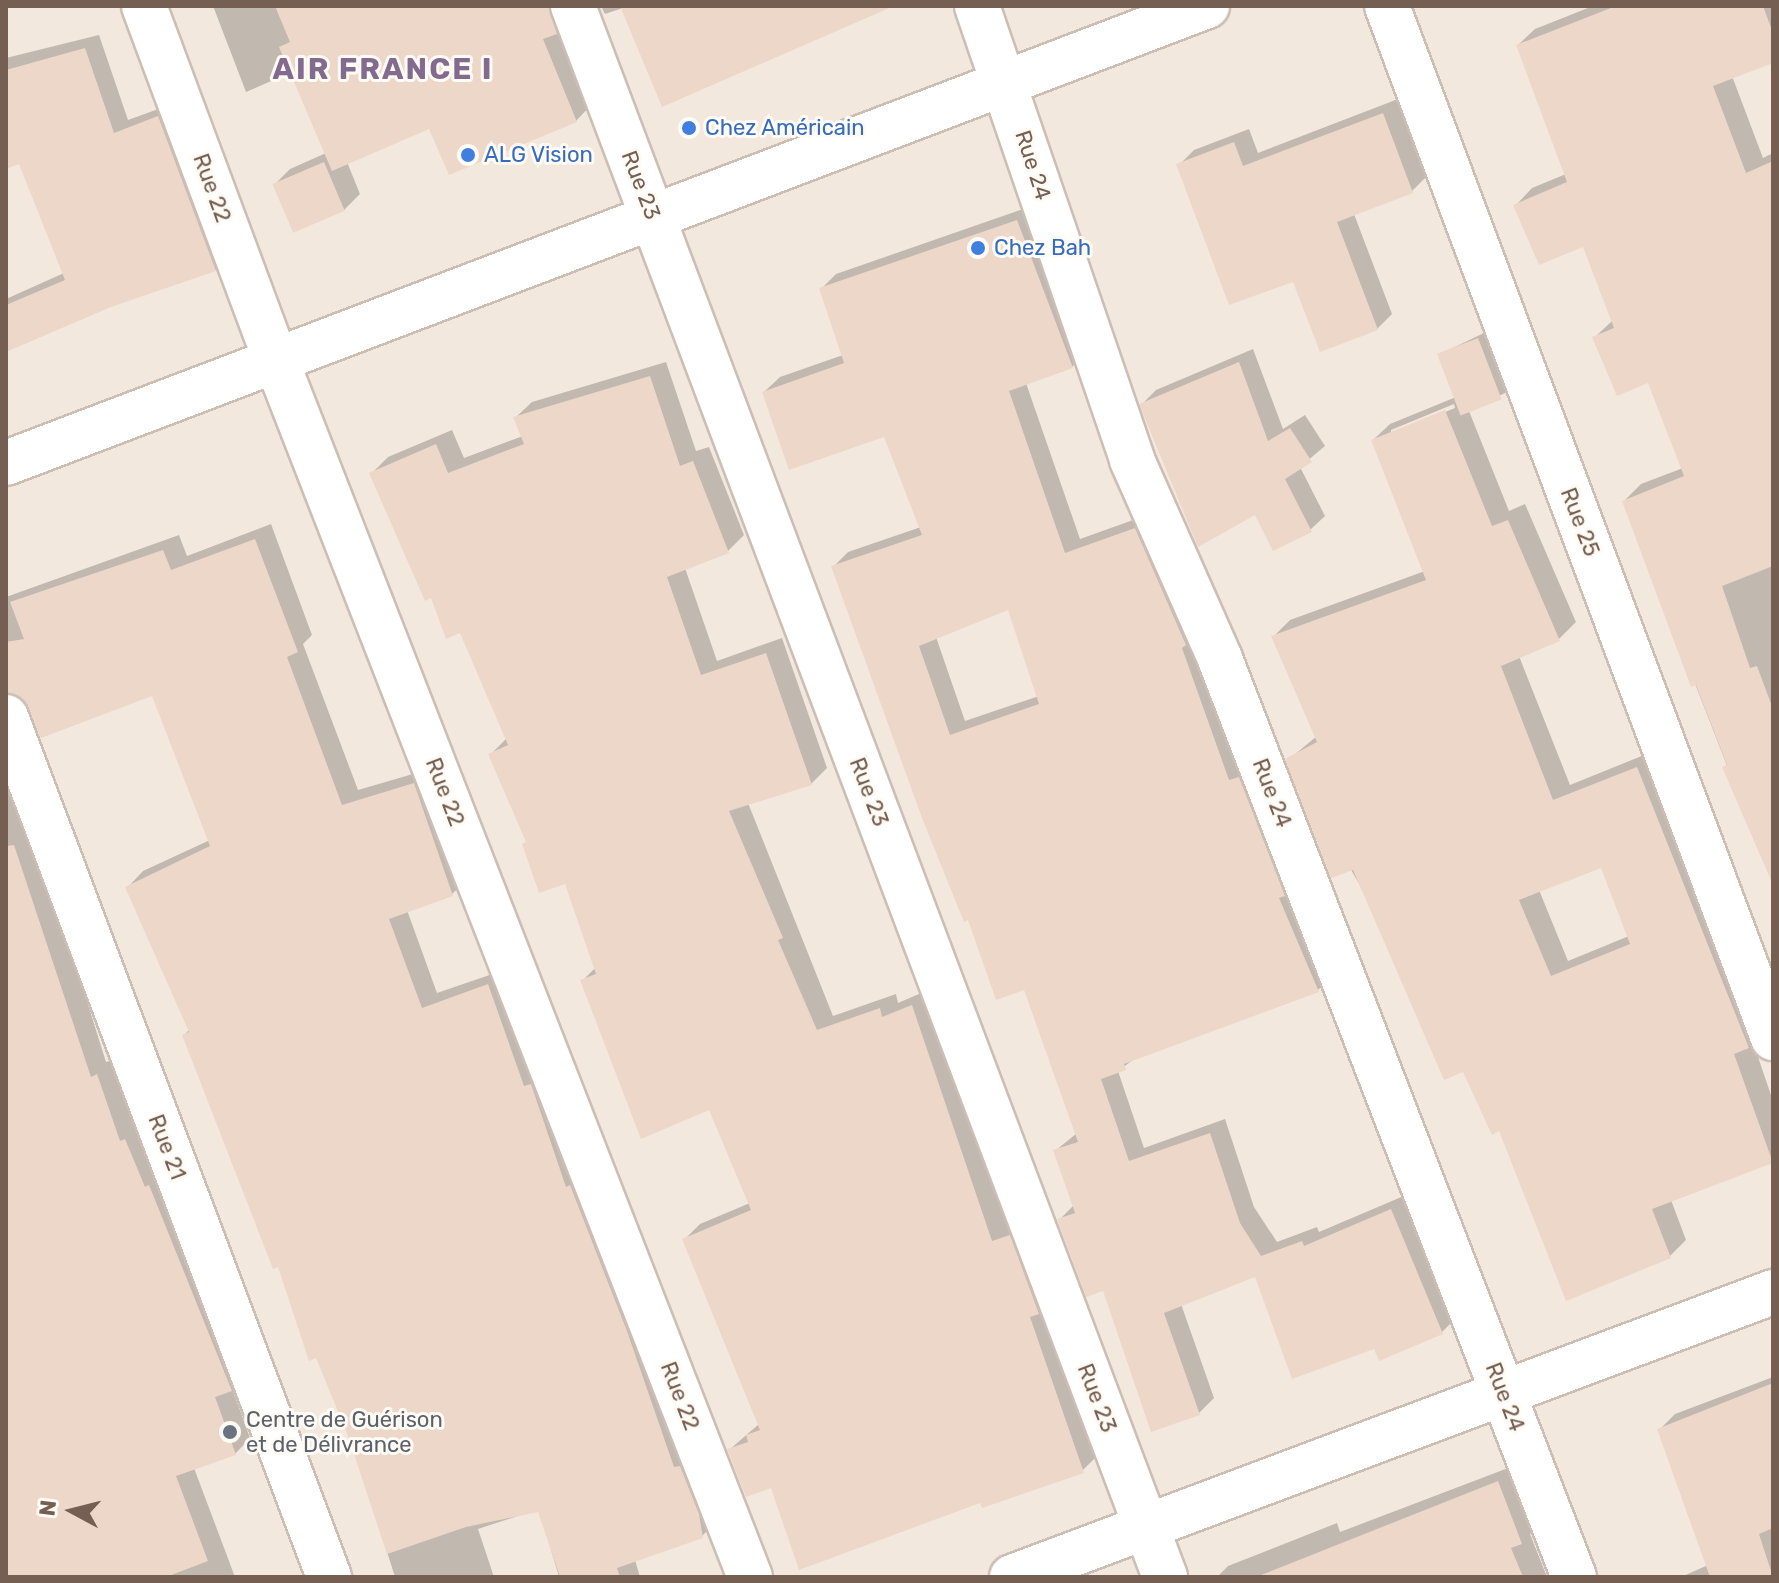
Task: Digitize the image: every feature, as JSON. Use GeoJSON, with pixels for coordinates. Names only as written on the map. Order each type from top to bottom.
{"type":"FeatureCollection","features":[{"type":"Feature","properties":{"kind":"street","name":"Rue 22"},"geometry":{"type":"LineString","coordinates":[[144,6],[276,360],[750,1577]]}},
{"type":"Feature","properties":{"kind":"street","name":"Rue 23"},"geometry":{"type":"LineString","coordinates":[[573,6],[1165,1577]]}},
{"type":"Feature","properties":{"kind":"street","name":"Rue 24"},"geometry":{"type":"LineString","coordinates":[[977,6],[1006,83],[1132,460],[1220,659],[1574,1577]]}},
{"type":"Feature","properties":{"kind":"street"},"geometry":{"type":"LineString","coordinates":[[6,463],[1207,6]]}},
{"type":"Feature","properties":{"kind":"street","name":"Rue 25"},"geometry":{"type":"LineString","coordinates":[[1387,6],[1773,1038]]}},
{"type":"Feature","properties":{"kind":"street","name":"Rue 21"},"geometry":{"type":"LineString","coordinates":[[6,717],[329,1577]]}},
{"type":"Feature","properties":{"kind":"street"},"geometry":{"type":"LineString","coordinates":[[1012,1577],[1773,1292]]}},
{"type":"Feature","properties":{"kind":"shaded area","name":"AIR FRANCE I"},"geometry":{"type":"Polygon","coordinates":[[[6,6],[1773,6],[1773,1577],[6,1577],[6,6]]]}},
{"type":"Feature","properties":{"kind":"building"},"geometry":{"type":"Polygon","coordinates":[[[275,6],[549,6],[557,34],[543,39],[577,122],[449,175],[429,129],[332,171],[279,47],[290,42],[275,6]]]}},
{"type":"Feature","properties":{"kind":"building"},"geometry":{"type":"Polygon","coordinates":[[[620,6],[894,6],[662,107],[620,6]]]}},
{"type":"Feature","properties":{"kind":"building"},"geometry":{"type":"Polygon","coordinates":[[[1616,6],[1763,6],[1773,33],[1773,63],[1713,86],[1746,173],[1773,161],[1773,566],[1722,586],[1750,668],[1757,666],[1773,709],[1773,885],[1722,767],[1727,765],[1696,685],[1691,687],[1622,501],[1684,476],[1648,383],[1617,396],[1592,337],[1614,328],[1583,247],[1539,265],[1513,205],[1567,182],[1516,45],[1616,6]]]}},
{"type":"Feature","properties":{"kind":"building"},"geometry":{"type":"Polygon","coordinates":[[[85,48],[114,133],[158,116],[216,271],[111,307],[6,352],[6,305],[65,280],[19,164],[6,169],[6,70],[85,48]]]}},
{"type":"Feature","properties":{"kind":"building"},"geometry":{"type":"Polygon","coordinates":[[[1383,113],[1413,193],[1337,222],[1378,330],[1320,352],[1293,282],[1229,305],[1176,164],[1234,142],[1243,166],[1383,113]]]}},
{"type":"Feature","properties":{"kind":"building"},"geometry":{"type":"Polygon","coordinates":[[[324,162],[345,211],[293,233],[272,184],[324,162]]]}},
{"type":"Feature","properties":{"kind":"building"},"geometry":{"type":"Polygon","coordinates":[[[1017,220],[1073,368],[1009,391],[1065,553],[1135,528],[1186,645],[1182,648],[1229,780],[1239,777],[1285,896],[1279,898],[1319,992],[1124,1064],[1126,1070],[1101,1079],[1129,1161],[1210,1133],[1240,1223],[1261,1256],[1302,1241],[1304,1246],[1391,1209],[1443,1334],[1379,1361],[1374,1349],[1292,1379],[1255,1277],[1164,1313],[1200,1415],[1151,1432],[1103,1291],[1086,1297],[1057,1219],[1075,1213],[1053,1150],[1078,1142],[1024,990],[996,1000],[968,920],[964,922],[922,818],[831,566],[922,535],[884,437],[789,470],[762,392],[844,363],[819,288],[1017,220]],[[1008,610],[919,646],[950,735],[1039,704],[1008,610]]]}},
{"type":"Feature","properties":{"kind":"building"},"geometry":{"type":"Polygon","coordinates":[[[1478,338],[1502,400],[1461,415],[1437,354],[1478,338]]]}},
{"type":"Feature","properties":{"kind":"building"},"geometry":{"type":"Polygon","coordinates":[[[1239,362],[1268,441],[1290,428],[1312,462],[1285,479],[1312,532],[1273,551],[1255,515],[1198,547],[1139,404],[1239,362]]]}},
{"type":"Feature","properties":{"kind":"building"},"geometry":{"type":"Polygon","coordinates":[[[650,376],[680,466],[693,461],[729,553],[667,577],[701,675],[766,653],[812,785],[729,811],[783,938],[778,940],[817,1030],[880,1008],[882,1017],[912,1005],[992,1241],[1010,1235],[1039,1314],[1030,1317],[1084,1473],[982,1508],[980,1503],[799,1570],[771,1488],[746,1497],[727,1449],[748,1442],[746,1435],[760,1430],[682,1239],[751,1210],[709,1110],[641,1139],[580,980],[596,974],[565,884],[539,893],[522,844],[526,842],[488,754],[508,745],[460,633],[446,639],[431,598],[425,601],[369,473],[436,444],[448,473],[524,444],[513,417],[650,376]]]}},
{"type":"Feature","properties":{"kind":"building"},"geometry":{"type":"Polygon","coordinates":[[[1445,410],[1492,526],[1508,520],[1560,641],[1501,666],[1553,800],[1637,767],[1749,1048],[1734,1054],[1773,1163],[1652,1209],[1671,1258],[1566,1301],[1499,1131],[1492,1135],[1463,1072],[1444,1080],[1353,870],[1331,878],[1285,759],[1317,742],[1271,636],[1426,580],[1371,440],[1445,410]],[[1601,868],[1519,900],[1551,976],[1630,944],[1601,868]]]}},
{"type":"Feature","properties":{"kind":"building"},"geometry":{"type":"Polygon","coordinates":[[[255,539],[298,652],[287,657],[342,805],[414,783],[453,896],[389,919],[422,1008],[488,984],[524,1086],[531,1084],[566,1187],[570,1185],[627,1331],[674,1467],[680,1466],[699,1514],[703,1538],[617,1568],[620,1577],[560,1577],[538,1512],[466,1527],[387,1554],[347,1433],[316,1358],[309,1361],[278,1267],[273,1269],[182,1035],[189,1032],[125,887],[210,846],[152,696],[41,738],[22,698],[6,693],[6,642],[24,639],[10,602],[163,550],[171,570],[255,539]]]}},
{"type":"Feature","properties":{"kind":"building"},"geometry":{"type":"Polygon","coordinates":[[[14,845],[91,1077],[97,1074],[120,1141],[125,1139],[145,1187],[149,1185],[232,1391],[215,1397],[236,1455],[176,1476],[208,1561],[166,1577],[6,1577],[6,846],[14,845]]]}},
{"type":"Feature","properties":{"kind":"building"},"geometry":{"type":"Polygon","coordinates":[[[1773,1383],[1773,1528],[1759,1534],[1773,1577],[1710,1577],[1657,1429],[1773,1383]]]}},
{"type":"Feature","properties":{"kind":"building"},"geometry":{"type":"Polygon","coordinates":[[[1498,1481],[1522,1544],[1511,1548],[1523,1577],[1256,1577],[1498,1481]]]}},
{"type":"Feature","properties":{"kind":"place","name":"Chez Américain"},"geometry":{"type":"Point","coordinates":[689,128]}},
{"type":"Feature","properties":{"kind":"place","name":"ALG Vision"},"geometry":{"type":"Point","coordinates":[468,155]}},
{"type":"Feature","properties":{"kind":"place","name":"Chez Bah"},"geometry":{"type":"Point","coordinates":[978,248]}},
{"type":"Feature","properties":{"kind":"place","name":"Centre de Guérison et de Délivrance"},"geometry":{"type":"Point","coordinates":[230,1432]}},
{"type":"Feature","properties":{"kind":"district","name":"AIR FRANCE I"},"geometry":{"type":"Point","coordinates":[383,69]}}]}
